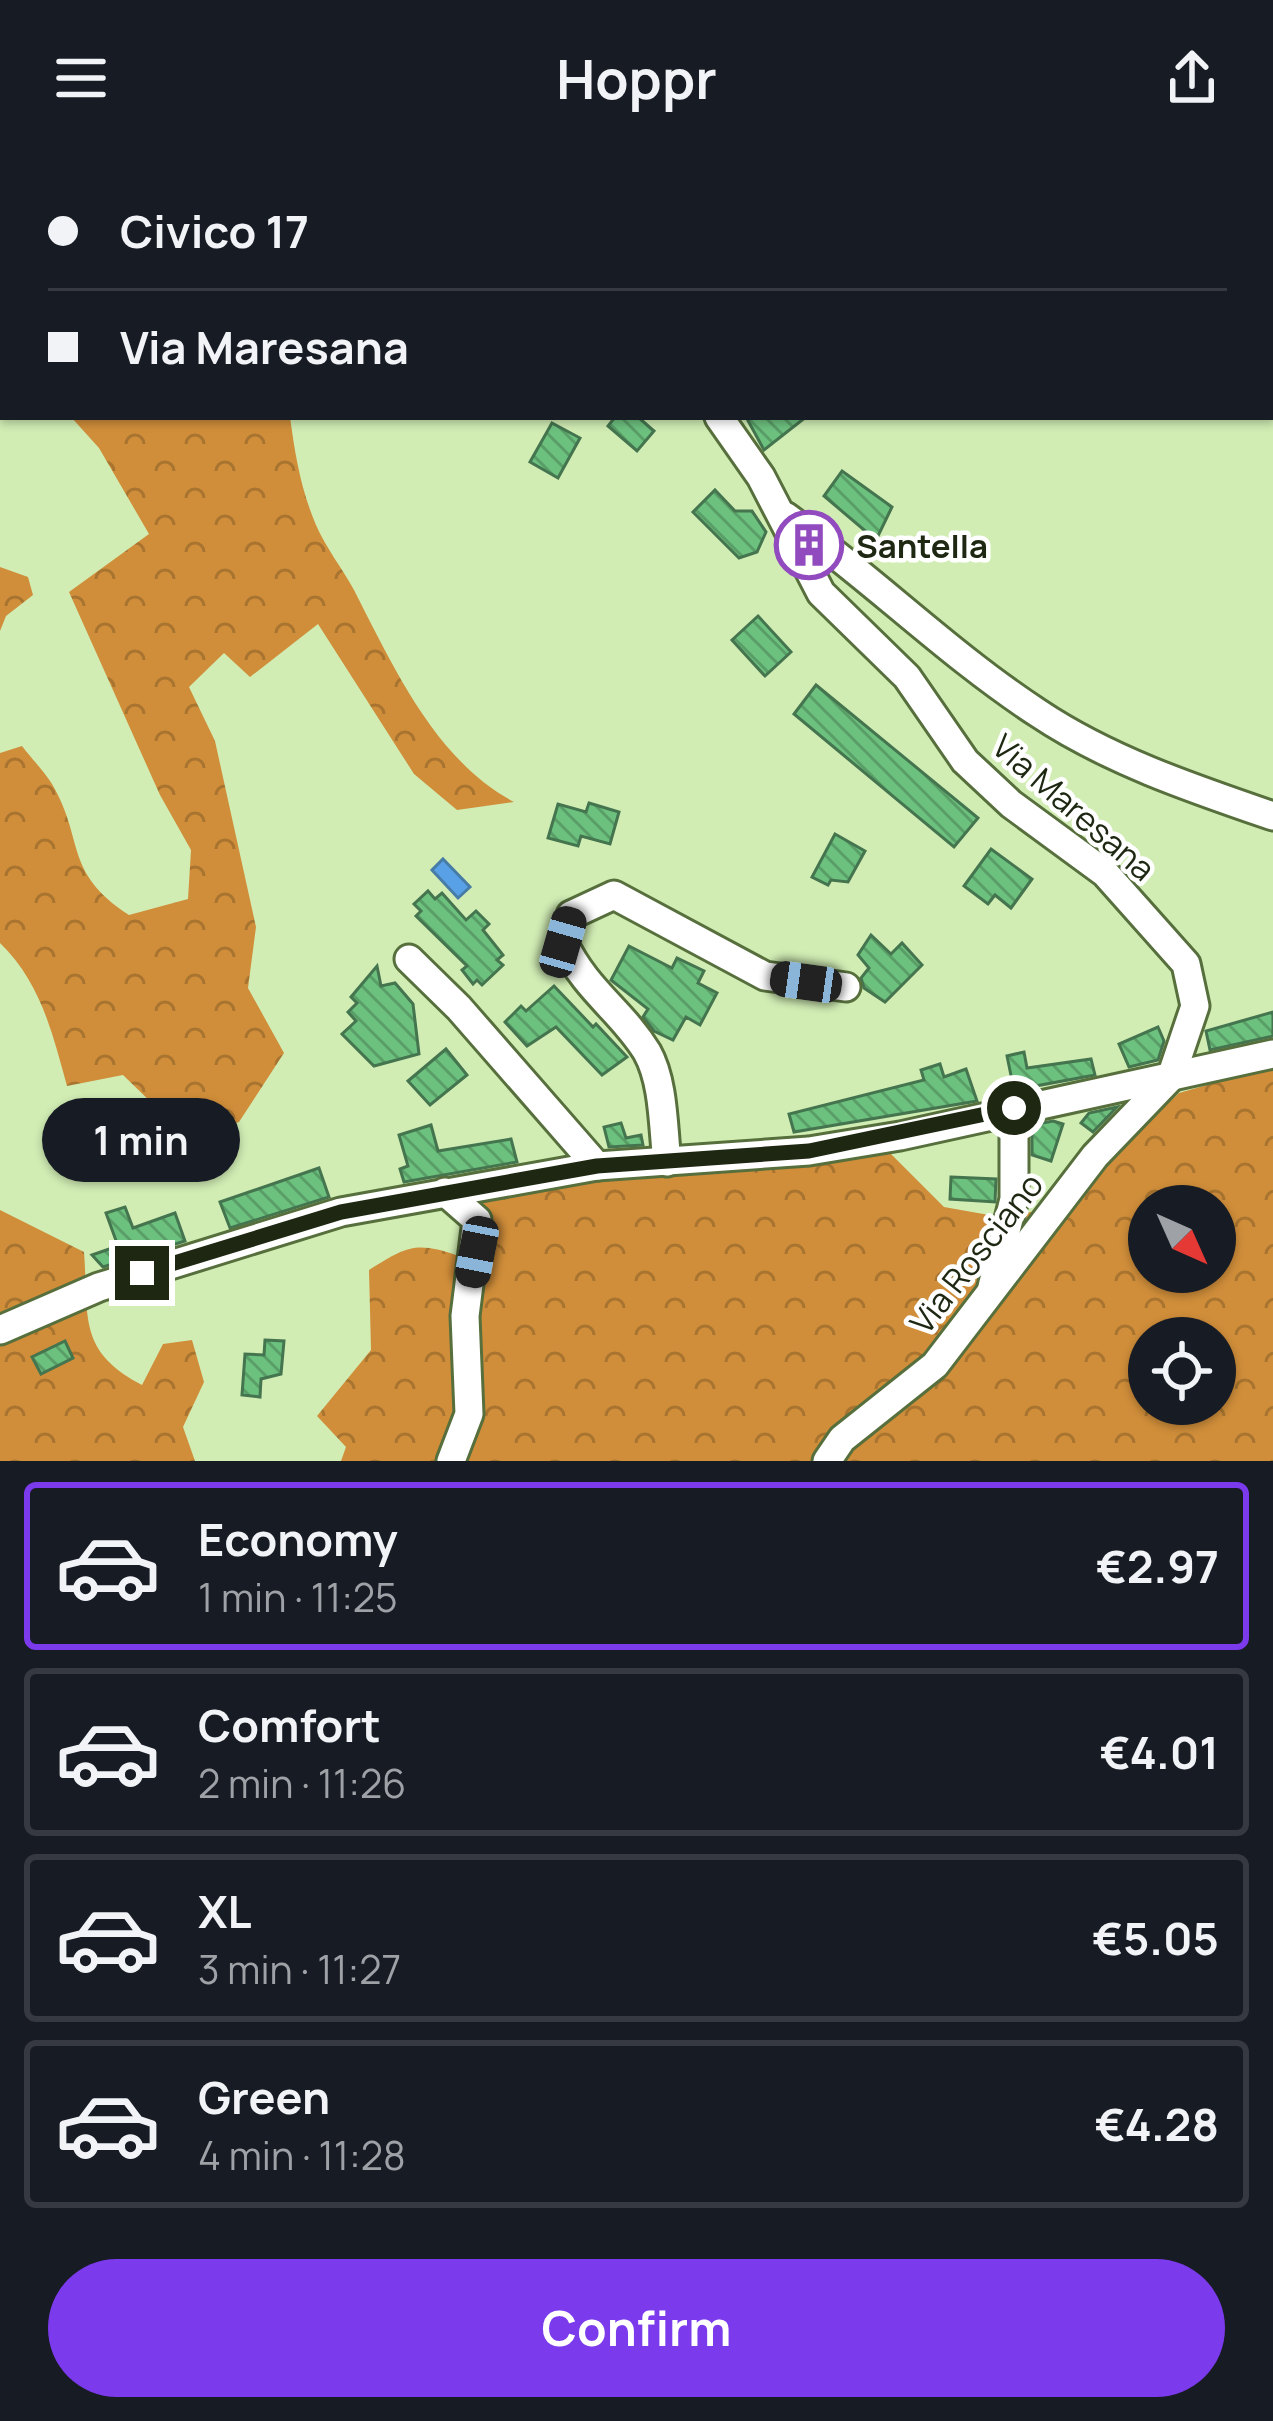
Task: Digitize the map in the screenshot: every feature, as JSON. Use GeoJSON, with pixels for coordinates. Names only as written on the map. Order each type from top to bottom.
{"type":"FeatureCollection","features":[{"type":"Feature","properties":{"kind":"street","name":"Via Maresana"},"geometry":{"type":"LineString","coordinates":[[721,420],[782,514],[820,592],[907,677],[965,761],[1011,804],[1105,873],[1186,964],[1195,1006],[1171,1077]]}},
{"type":"Feature","properties":{"kind":"street"},"geometry":{"type":"LineString","coordinates":[[782,514],[865,573],[1039,714],[1163,776],[1273,816]]}},
{"type":"Feature","properties":{"kind":"street"},"geometry":{"type":"LineString","coordinates":[[667,1162],[654,1070],[646,1050],[579,976],[563,942],[571,915],[614,895],[765,976],[846,987]]}},
{"type":"Feature","properties":{"kind":"street"},"geometry":{"type":"LineString","coordinates":[[409,959],[459,1008],[597,1166]]}},
{"type":"Feature","properties":{"kind":"street"},"geometry":{"type":"LineString","coordinates":[[0,1330],[99,1287],[341,1212],[597,1166],[809,1151],[1273,1054]]}},
{"type":"Feature","properties":{"kind":"street","name":"Via Rosciano"},"geometry":{"type":"LineString","coordinates":[[827,1461],[842,1439],[935,1365],[988,1302],[1095,1156],[1171,1077]]}},
{"type":"Feature","properties":{"kind":"street"},"geometry":{"type":"LineString","coordinates":[[988,1302],[1014,1199],[1014,1108]]}},
{"type":"Feature","properties":{"kind":"street"},"geometry":{"type":"LineString","coordinates":[[445,1192],[477,1220],[465,1316],[469,1414],[452,1461]]}},
{"type":"Feature","properties":{"kind":"green space"},"geometry":{"type":"Polygon","coordinates":[[[74,420],[290,420],[299,472],[316,525],[401,679],[461,762],[514,802],[457,810],[414,774],[318,624],[250,677],[224,653],[189,687],[215,741],[256,927],[248,988],[284,1053],[239,1122],[189,1139],[123,1075],[67,1086],[35,992],[0,943],[0,753],[22,746],[52,784],[84,869],[108,899],[129,915],[188,899],[191,850],[160,795],[69,592],[149,534],[99,448],[74,420]]]}},
{"type":"Feature","properties":{"kind":"green space"},"geometry":{"type":"Polygon","coordinates":[[[0,567],[28,577],[33,595],[6,616],[0,631],[0,567]]]}},
{"type":"Feature","properties":{"kind":"green space"},"geometry":{"type":"Polygon","coordinates":[[[1273,1066],[1273,1461],[341,1461],[346,1447],[317,1416],[371,1350],[369,1270],[412,1248],[459,1256],[472,1202],[539,1184],[881,1144],[944,1207],[1006,1218],[1072,1202],[1125,1142],[1179,1093],[1273,1066]]]}},
{"type":"Feature","properties":{"kind":"green space"},"geometry":{"type":"Polygon","coordinates":[[[0,1210],[84,1252],[90,1330],[106,1359],[121,1372],[142,1385],[163,1344],[192,1340],[204,1382],[183,1427],[195,1461],[0,1461],[0,1210]]]}},
{"type":"Feature","properties":{"kind":"water"},"geometry":{"type":"Polygon","coordinates":[[[443,859],[470,887],[458,898],[432,870],[443,859]]]}},
{"type":"Feature","properties":{"kind":"water"},"geometry":{"type":"Polygon","coordinates":[[[121,1103],[143,1134],[129,1144],[107,1113],[121,1103]]]}},
{"type":"Feature","properties":{"kind":"building"},"geometry":{"type":"Polygon","coordinates":[[[613,420],[641,420],[654,431],[637,451],[608,426],[613,420]]]}},
{"type":"Feature","properties":{"kind":"building"},"geometry":{"type":"Polygon","coordinates":[[[748,420],[802,420],[764,450],[748,420]]]}},
{"type":"Feature","properties":{"kind":"building"},"geometry":{"type":"Polygon","coordinates":[[[552,423],[580,438],[558,478],[530,462],[552,423]]]}},
{"type":"Feature","properties":{"kind":"building"},"geometry":{"type":"Polygon","coordinates":[[[842,471],[892,507],[876,540],[824,496],[842,471]]]}},
{"type":"Feature","properties":{"kind":"building"},"geometry":{"type":"Polygon","coordinates":[[[715,490],[735,511],[752,511],[766,532],[757,552],[739,558],[693,512],[715,490]]]}},
{"type":"Feature","properties":{"kind":"building"},"geometry":{"type":"Polygon","coordinates":[[[758,616],[791,652],[765,676],[732,640],[758,616]]]}},
{"type":"Feature","properties":{"kind":"building"},"geometry":{"type":"Polygon","coordinates":[[[816,685],[978,818],[954,847],[794,714],[816,685]]]}},
{"type":"Feature","properties":{"kind":"building"},"geometry":{"type":"Polygon","coordinates":[[[589,803],[619,812],[610,844],[581,836],[578,846],[548,838],[558,804],[586,812],[589,803]]]}},
{"type":"Feature","properties":{"kind":"building"},"geometry":{"type":"Polygon","coordinates":[[[835,834],[865,851],[848,882],[831,880],[828,885],[812,877],[835,834]]]}},
{"type":"Feature","properties":{"kind":"building"},"geometry":{"type":"Polygon","coordinates":[[[991,849],[1032,879],[1011,908],[995,895],[988,904],[964,886],[991,849]]]}},
{"type":"Feature","properties":{"kind":"building"},"geometry":{"type":"Polygon","coordinates":[[[428,891],[435,899],[442,893],[466,920],[476,911],[489,924],[483,930],[503,955],[497,960],[503,965],[482,985],[477,980],[473,984],[462,970],[467,966],[416,916],[421,911],[414,904],[428,891]]]}},
{"type":"Feature","properties":{"kind":"building"},"geometry":{"type":"Polygon","coordinates":[[[871,935],[891,954],[902,943],[922,965],[885,1002],[864,988],[861,978],[869,968],[858,955],[871,935]]]}},
{"type":"Feature","properties":{"kind":"building"},"geometry":{"type":"Polygon","coordinates":[[[629,946],[672,968],[677,958],[704,971],[698,983],[717,993],[700,1025],[686,1017],[673,1040],[654,1031],[643,1017],[648,1009],[611,980],[629,946]]]}},
{"type":"Feature","properties":{"kind":"building"},"geometry":{"type":"Polygon","coordinates":[[[377,966],[381,986],[395,983],[413,1004],[419,1054],[374,1066],[342,1034],[356,1021],[348,1012],[357,1003],[351,997],[377,966]]]}},
{"type":"Feature","properties":{"kind":"building"},"geometry":{"type":"Polygon","coordinates":[[[554,986],[627,1057],[602,1075],[556,1027],[527,1046],[505,1022],[554,986]]]}},
{"type":"Feature","properties":{"kind":"building"},"geometry":{"type":"Polygon","coordinates":[[[1273,1012],[1273,1036],[1210,1050],[1206,1031],[1273,1012]]]}},
{"type":"Feature","properties":{"kind":"building"},"geometry":{"type":"Polygon","coordinates":[[[1158,1027],[1164,1041],[1158,1060],[1129,1067],[1119,1044],[1158,1027]]]}},
{"type":"Feature","properties":{"kind":"building"},"geometry":{"type":"Polygon","coordinates":[[[446,1049],[467,1075],[430,1105],[408,1081],[446,1049]]]}},
{"type":"Feature","properties":{"kind":"building"},"geometry":{"type":"Polygon","coordinates":[[[1024,1052],[1027,1068],[1091,1059],[1095,1075],[1014,1090],[1007,1056],[1024,1052]]]}},
{"type":"Feature","properties":{"kind":"building"},"geometry":{"type":"Polygon","coordinates":[[[940,1064],[944,1077],[966,1069],[977,1101],[794,1132],[789,1114],[924,1080],[921,1070],[940,1064]]]}},
{"type":"Feature","properties":{"kind":"building"},"geometry":{"type":"Polygon","coordinates":[[[1117,1107],[1093,1132],[1081,1123],[1089,1113],[1117,1107]]]}},
{"type":"Feature","properties":{"kind":"building"},"geometry":{"type":"Polygon","coordinates":[[[621,1123],[626,1138],[641,1135],[643,1145],[609,1147],[604,1127],[621,1123]]]}},
{"type":"Feature","properties":{"kind":"building"},"geometry":{"type":"Polygon","coordinates":[[[1063,1124],[1051,1161],[1032,1155],[1032,1125],[1063,1124]]]}},
{"type":"Feature","properties":{"kind":"building"},"geometry":{"type":"Polygon","coordinates":[[[431,1125],[438,1151],[511,1139],[517,1162],[404,1182],[400,1169],[408,1166],[399,1135],[431,1125]]]}},
{"type":"Feature","properties":{"kind":"building"},"geometry":{"type":"Polygon","coordinates":[[[319,1168],[329,1197],[230,1228],[220,1202],[319,1168]]]}},
{"type":"Feature","properties":{"kind":"building"},"geometry":{"type":"Polygon","coordinates":[[[951,1177],[996,1179],[995,1202],[950,1199],[951,1177]]]}},
{"type":"Feature","properties":{"kind":"building"},"geometry":{"type":"Polygon","coordinates":[[[125,1207],[133,1228],[175,1213],[185,1241],[103,1267],[92,1255],[118,1246],[106,1213],[125,1207]]]}},
{"type":"Feature","properties":{"kind":"building"},"geometry":{"type":"Polygon","coordinates":[[[265,1340],[284,1341],[281,1374],[261,1379],[260,1397],[242,1395],[245,1354],[264,1355],[265,1340]]]}},
{"type":"Feature","properties":{"kind":"building"},"geometry":{"type":"Polygon","coordinates":[[[65,1341],[73,1358],[41,1374],[32,1357],[65,1341]]]}},
{"type":"Feature","properties":{"kind":"place","name":"Santella"},"geometry":{"type":"Point","coordinates":[809,545]}},
{"type":"Feature","properties":{"kind":"route"},"geometry":{"type":"LineString","coordinates":[[142,1273],[341,1212],[445,1192],[597,1166],[809,1151],[900,1136],[1014,1108]]}}]}
